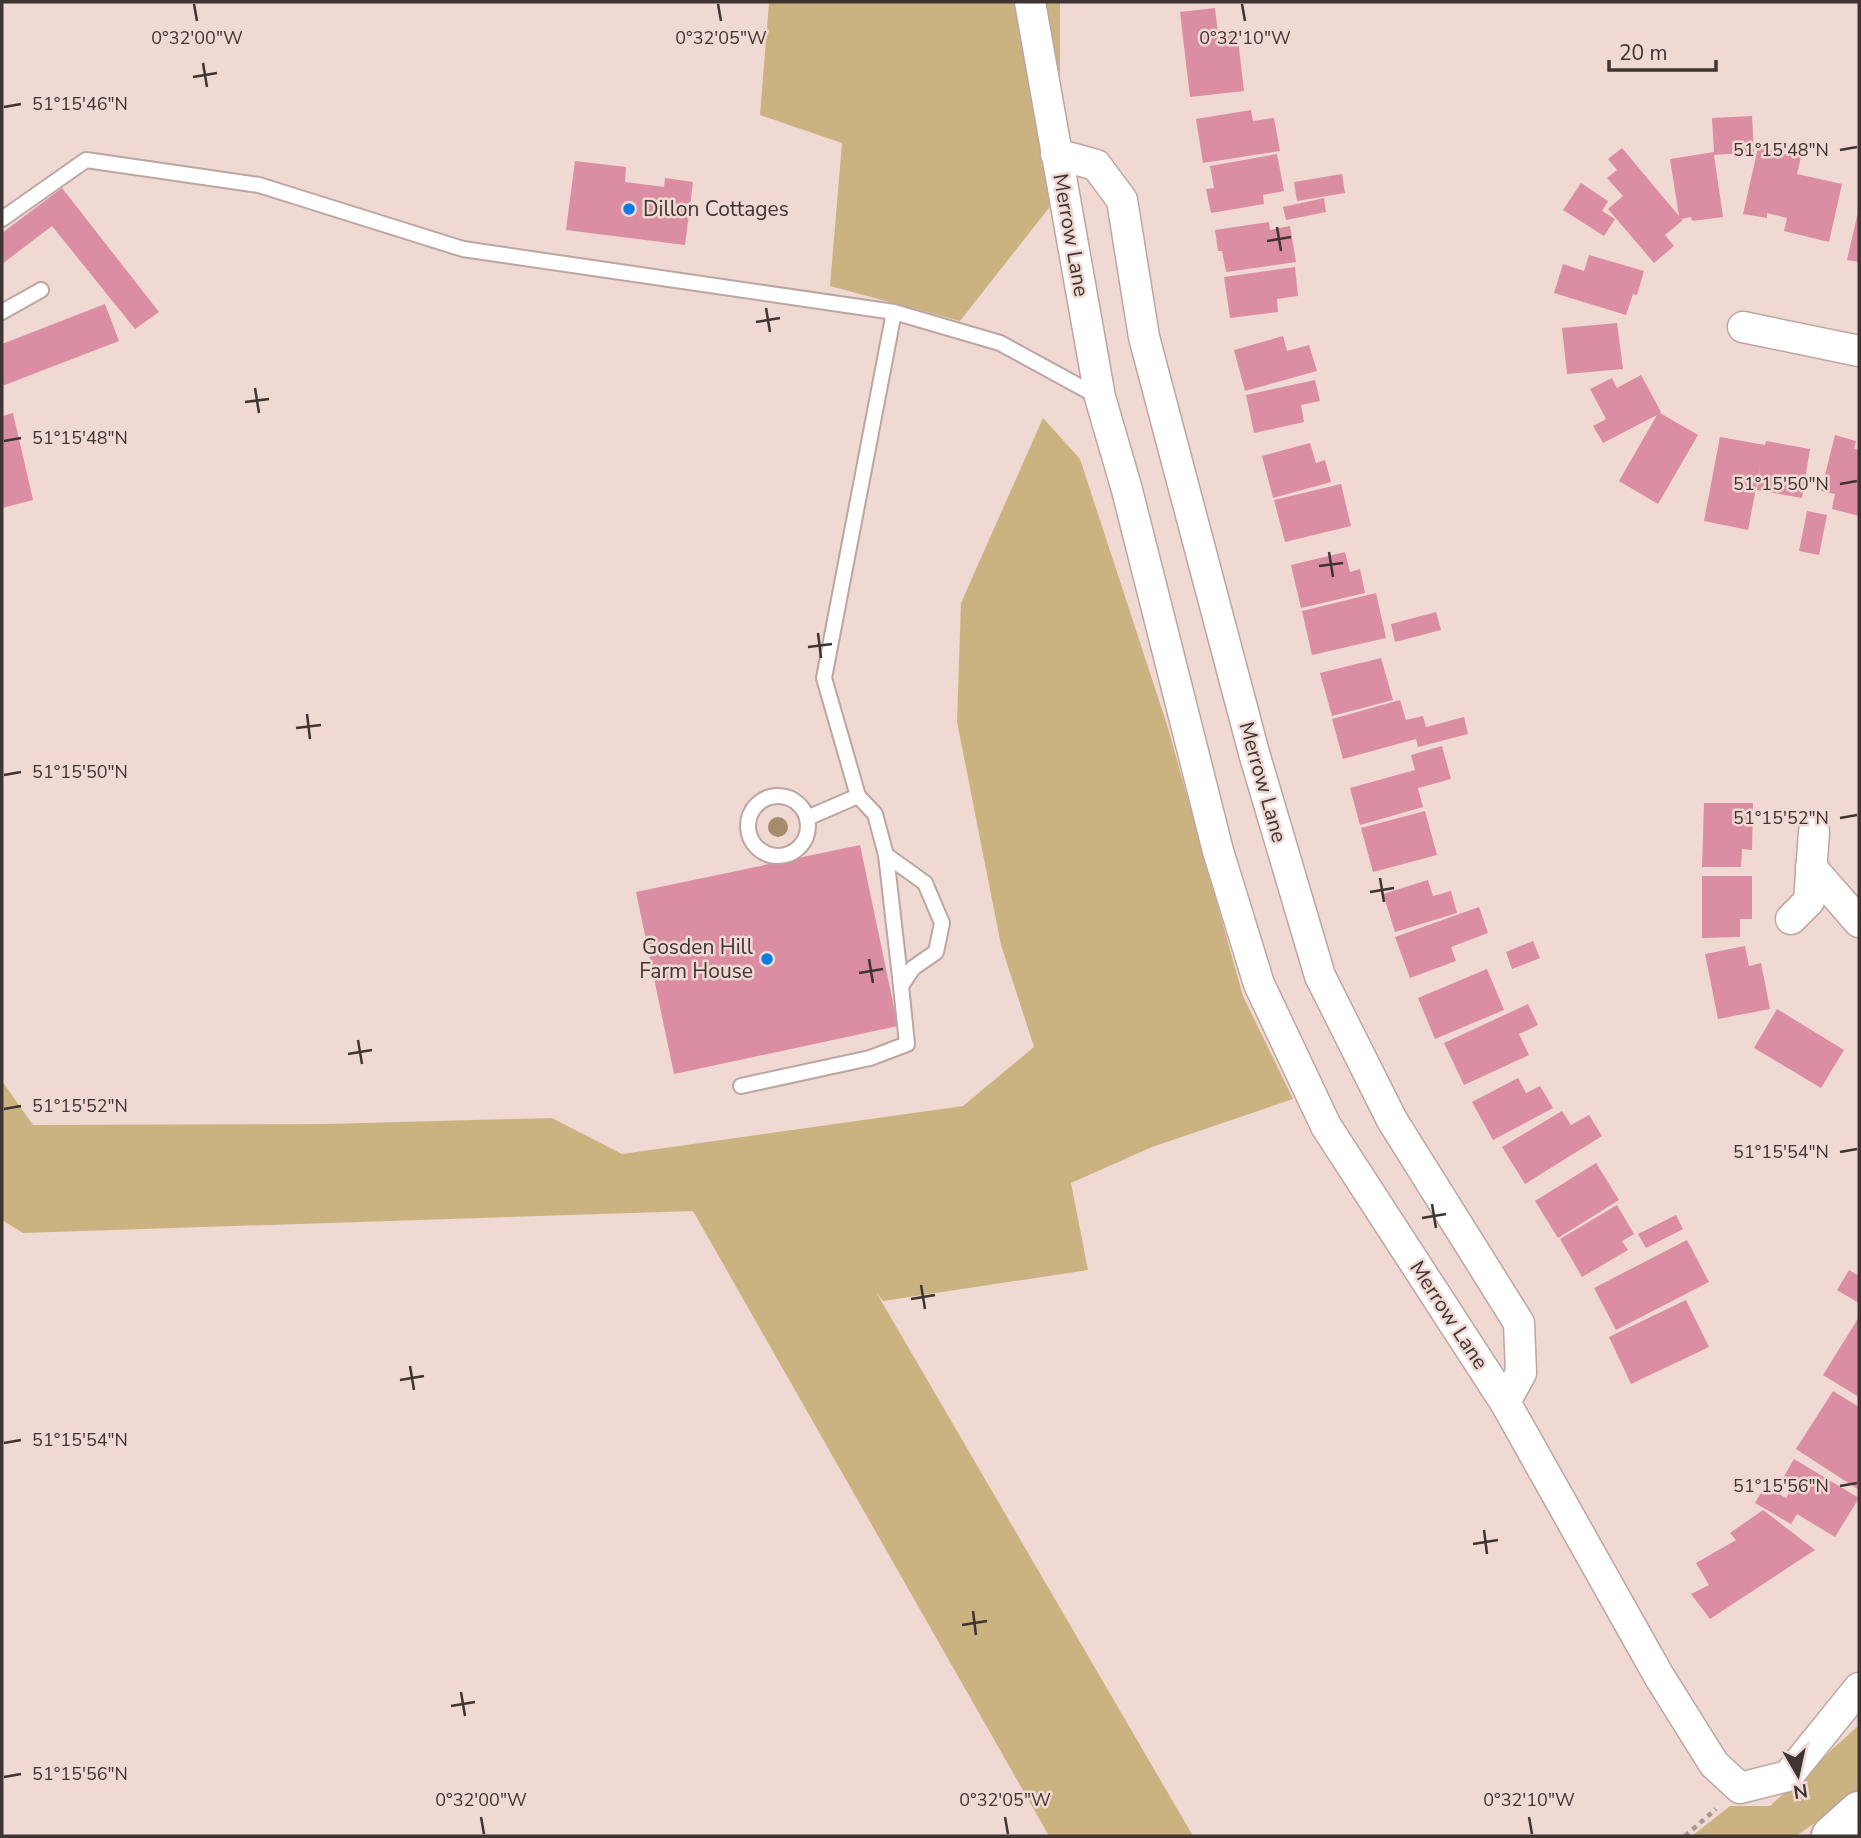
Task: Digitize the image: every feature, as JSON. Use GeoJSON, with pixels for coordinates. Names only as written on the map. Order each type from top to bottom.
{"type":"FeatureCollection","features":[{"type":"Feature","properties":{"kind":"highway"},"geometry":{"type":"LineString","coordinates":[[1831,1836],[1859,1811]]}},
{"type":"Feature","properties":{"kind":"street","name":"Merrow Lane"},"geometry":{"type":"LineString","coordinates":[[1030,2],[1100,397],[1130,504],[1218,851],[1259,984],[1326,1126],[1506,1402],[1659,1676],[1714,1764],[1740,1788],[1788,1776],[1859,1688]]}},
{"type":"Feature","properties":{"kind":"street","name":"Merrow Lane"},"geometry":{"type":"LineString","coordinates":[[1056,154],[1096,165],[1122,200],[1144,337],[1254,753],[1320,976],[1392,1119],[1519,1322],[1521,1373],[1506,1402]]}},
{"type":"Feature","properties":{"kind":"street"},"geometry":{"type":"LineString","coordinates":[[1743,327],[1859,351]]}},
{"type":"Feature","properties":{"kind":"street"},"geometry":{"type":"LineString","coordinates":[[1791,919],[1809,901],[1814,832]]}},
{"type":"Feature","properties":{"kind":"street"},"geometry":{"type":"LineString","coordinates":[[1811,867],[1859,922]]}},
{"type":"Feature","properties":{"kind":"lane"},"geometry":{"type":"LineString","coordinates":[[2,219],[86,160],[259,185],[463,249],[894,312],[1000,343],[1100,397]]}},
{"type":"Feature","properties":{"kind":"lane"},"geometry":{"type":"LineString","coordinates":[[2,312],[41,290]]}},
{"type":"Feature","properties":{"kind":"lane"},"geometry":{"type":"LineString","coordinates":[[741,1086],[870,1058],[907,1044],[886,855],[875,814],[858,796],[824,678],[894,312]]}},
{"type":"Feature","properties":{"kind":"lane"},"geometry":{"type":"LineString","coordinates":[[777,796],[796,802],[807,818],[806,838],[800,846],[783,856],[763,853],[755,847],[747,828],[752,810],[759,802],[777,796]]}},
{"type":"Feature","properties":{"kind":"lane"},"geometry":{"type":"LineString","coordinates":[[807,818],[858,796]]}},
{"type":"Feature","properties":{"kind":"lane"},"geometry":{"type":"LineString","coordinates":[[886,855],[925,883],[942,923],[936,952],[913,968],[901,986]]}},
{"type":"Feature","properties":{"kind":"shaded area"},"geometry":{"type":"Polygon","coordinates":[[[769,2],[1060,2],[1060,106],[1056,199],[960,321],[830,286],[842,143],[760,115],[769,2]]]}},
{"type":"Feature","properties":{"kind":"shaded area"},"geometry":{"type":"Polygon","coordinates":[[[1043,418],[1080,459],[1168,728],[1243,996],[1293,1099],[1152,1147],[1071,1183],[1088,1270],[883,1301],[876,1292],[1193,1836],[1049,1836],[693,1211],[23,1233],[2,1220],[2,1081],[33,1125],[326,1124],[552,1118],[622,1154],[963,1106],[1034,1047],[1001,945],[957,722],[961,603],[1043,418]]]}},
{"type":"Feature","properties":{"kind":"shaded area"},"geometry":{"type":"Polygon","coordinates":[[[1859,1725],[1859,1789],[1796,1836],[1692,1836],[1730,1806],[1770,1806],[1859,1725]]]}},
{"type":"Feature","properties":{"kind":"building"},"geometry":{"type":"Polygon","coordinates":[[[1215,8],[1218,34],[1237,31],[1244,91],[1190,97],[1180,12],[1215,8]]]}},
{"type":"Feature","properties":{"kind":"building"},"geometry":{"type":"Polygon","coordinates":[[[1251,110],[1253,121],[1274,118],[1280,151],[1203,163],[1196,119],[1251,110]]]}},
{"type":"Feature","properties":{"kind":"building"},"geometry":{"type":"Polygon","coordinates":[[[1752,116],[1754,152],[1714,155],[1723,217],[1692,221],[1691,217],[1681,219],[1683,220],[1665,235],[1674,246],[1654,263],[1608,209],[1623,196],[1607,178],[1617,170],[1608,159],[1622,148],[1679,216],[1670,159],[1714,152],[1712,118],[1752,116]]]}},
{"type":"Feature","properties":{"kind":"building"},"geometry":{"type":"Polygon","coordinates":[[[1758,148],[1801,157],[1797,174],[1842,184],[1829,242],[1784,231],[1787,218],[1767,213],[1767,218],[1743,214],[1758,148]]]}},
{"type":"Feature","properties":{"kind":"building"},"geometry":{"type":"Polygon","coordinates":[[[1277,154],[1284,191],[1263,195],[1264,204],[1211,213],[1206,189],[1214,188],[1210,166],[1277,154]]]}},
{"type":"Feature","properties":{"kind":"building","name":"Dillon Cottages"},"geometry":{"type":"Polygon","coordinates":[[[575,161],[626,167],[625,182],[664,187],[665,178],[693,182],[685,245],[566,230],[575,161]]]}},
{"type":"Feature","properties":{"kind":"building"},"geometry":{"type":"Polygon","coordinates":[[[1342,174],[1345,193],[1297,201],[1294,182],[1342,174]]]}},
{"type":"Feature","properties":{"kind":"building"},"geometry":{"type":"Polygon","coordinates":[[[1581,183],[1608,201],[1602,211],[1615,219],[1604,236],[1563,210],[1581,183]]]}},
{"type":"Feature","properties":{"kind":"building"},"geometry":{"type":"Polygon","coordinates":[[[62,188],[159,312],[135,329],[52,226],[2,264],[2,233],[62,188]]]}},
{"type":"Feature","properties":{"kind":"building"},"geometry":{"type":"Polygon","coordinates":[[[1324,198],[1326,212],[1286,220],[1283,207],[1324,198]]]}},
{"type":"Feature","properties":{"kind":"building"},"geometry":{"type":"Polygon","coordinates":[[[1859,212],[1859,262],[1847,260],[1859,212]]]}},
{"type":"Feature","properties":{"kind":"building"},"geometry":{"type":"Polygon","coordinates":[[[1269,222],[1270,230],[1290,226],[1296,262],[1226,272],[1222,251],[1218,251],[1215,230],[1269,222]]]}},
{"type":"Feature","properties":{"kind":"building"},"geometry":{"type":"Polygon","coordinates":[[[1589,255],[1644,271],[1637,295],[1633,294],[1626,315],[1554,293],[1563,264],[1584,271],[1589,255]]]}},
{"type":"Feature","properties":{"kind":"building"},"geometry":{"type":"Polygon","coordinates":[[[1295,267],[1298,296],[1277,299],[1278,312],[1230,318],[1224,277],[1295,267]]]}},
{"type":"Feature","properties":{"kind":"building"},"geometry":{"type":"Polygon","coordinates":[[[105,304],[119,341],[2,386],[2,344],[105,304]]]}},
{"type":"Feature","properties":{"kind":"building"},"geometry":{"type":"Polygon","coordinates":[[[1617,323],[1623,369],[1567,374],[1562,328],[1617,323]]]}},
{"type":"Feature","properties":{"kind":"building"},"geometry":{"type":"Polygon","coordinates":[[[1283,336],[1287,351],[1309,345],[1317,371],[1245,391],[1234,350],[1283,336]]]}},
{"type":"Feature","properties":{"kind":"building"},"geometry":{"type":"Polygon","coordinates":[[[1641,375],[1660,413],[1698,435],[1658,504],[1619,481],[1657,415],[1603,443],[1593,426],[1606,419],[1590,389],[1612,378],[1617,388],[1641,375]]]}},
{"type":"Feature","properties":{"kind":"building"},"geometry":{"type":"Polygon","coordinates":[[[1315,380],[1320,401],[1301,405],[1304,422],[1254,433],[1246,395],[1315,380]]]}},
{"type":"Feature","properties":{"kind":"building"},"geometry":{"type":"Polygon","coordinates":[[[13,413],[33,500],[2,508],[2,416],[13,413]]]}},
{"type":"Feature","properties":{"kind":"building"},"geometry":{"type":"Polygon","coordinates":[[[1835,435],[1856,441],[1854,449],[1859,450],[1859,516],[1832,509],[1835,494],[1821,491],[1835,435]]]}},
{"type":"Feature","properties":{"kind":"building"},"geometry":{"type":"Polygon","coordinates":[[[1720,437],[1765,445],[1766,441],[1810,449],[1802,498],[1757,490],[1760,468],[1748,530],[1704,521],[1720,437]]]}},
{"type":"Feature","properties":{"kind":"building"},"geometry":{"type":"Polygon","coordinates":[[[1310,443],[1316,463],[1325,460],[1331,482],[1273,498],[1262,456],[1310,443]]]}},
{"type":"Feature","properties":{"kind":"building"},"geometry":{"type":"Polygon","coordinates":[[[1341,484],[1351,526],[1285,542],[1274,500],[1341,484]]]}},
{"type":"Feature","properties":{"kind":"building"},"geometry":{"type":"Polygon","coordinates":[[[1807,511],[1827,515],[1819,555],[1799,551],[1807,511]]]}},
{"type":"Feature","properties":{"kind":"building"},"geometry":{"type":"Polygon","coordinates":[[[1345,552],[1350,572],[1360,569],[1365,593],[1301,608],[1291,565],[1345,552]]]}},
{"type":"Feature","properties":{"kind":"building"},"geometry":{"type":"Polygon","coordinates":[[[1376,593],[1386,638],[1312,655],[1302,611],[1376,593]]]}},
{"type":"Feature","properties":{"kind":"building"},"geometry":{"type":"Polygon","coordinates":[[[1436,612],[1441,630],[1395,642],[1391,624],[1436,612]]]}},
{"type":"Feature","properties":{"kind":"building"},"geometry":{"type":"Polygon","coordinates":[[[1381,658],[1393,700],[1332,716],[1320,673],[1381,658]]]}},
{"type":"Feature","properties":{"kind":"building"},"geometry":{"type":"Polygon","coordinates":[[[1400,700],[1406,720],[1423,716],[1426,727],[1464,717],[1468,734],[1418,747],[1416,739],[1343,759],[1332,719],[1400,700]]]}},
{"type":"Feature","properties":{"kind":"building"},"geometry":{"type":"Polygon","coordinates":[[[1442,746],[1451,779],[1418,788],[1423,807],[1360,825],[1350,788],[1415,770],[1411,755],[1442,746]]]}},
{"type":"Feature","properties":{"kind":"building"},"geometry":{"type":"Polygon","coordinates":[[[1704,803],[1753,803],[1752,850],[1742,849],[1741,867],[1702,867],[1704,803]]]}},
{"type":"Feature","properties":{"kind":"building"},"geometry":{"type":"Polygon","coordinates":[[[1425,811],[1437,855],[1373,872],[1361,828],[1425,811]]]}},
{"type":"Feature","properties":{"kind":"building","name":"Gosden Hill Farm House"},"geometry":{"type":"Polygon","coordinates":[[[860,845],[898,1026],[674,1074],[636,892],[860,845]]]}},
{"type":"Feature","properties":{"kind":"building"},"geometry":{"type":"Polygon","coordinates":[[[1702,876],[1752,876],[1752,919],[1740,919],[1740,937],[1702,938],[1702,876]]]}},
{"type":"Feature","properties":{"kind":"building"},"geometry":{"type":"Polygon","coordinates":[[[1428,880],[1433,896],[1451,891],[1457,913],[1395,932],[1383,894],[1428,880]]]}},
{"type":"Feature","properties":{"kind":"building"},"geometry":{"type":"Polygon","coordinates":[[[1479,907],[1488,933],[1451,947],[1456,961],[1410,978],[1395,937],[1479,907]]]}},
{"type":"Feature","properties":{"kind":"building"},"geometry":{"type":"Polygon","coordinates":[[[1533,941],[1540,958],[1512,969],[1506,952],[1533,941]]]}},
{"type":"Feature","properties":{"kind":"building"},"geometry":{"type":"Polygon","coordinates":[[[1745,946],[1749,966],[1761,963],[1770,1009],[1718,1019],[1705,954],[1745,946]]]}},
{"type":"Feature","properties":{"kind":"building"},"geometry":{"type":"Polygon","coordinates":[[[1487,969],[1504,1010],[1435,1039],[1418,998],[1487,969]]]}},
{"type":"Feature","properties":{"kind":"building"},"geometry":{"type":"Polygon","coordinates":[[[1528,1004],[1538,1025],[1519,1034],[1529,1055],[1464,1085],[1444,1043],[1528,1004]]]}},
{"type":"Feature","properties":{"kind":"building"},"geometry":{"type":"Polygon","coordinates":[[[1777,1009],[1844,1050],[1821,1088],[1754,1048],[1777,1009]]]}},
{"type":"Feature","properties":{"kind":"building"},"geometry":{"type":"Polygon","coordinates":[[[1518,1078],[1526,1093],[1540,1086],[1553,1108],[1493,1140],[1472,1102],[1518,1078]]]}},
{"type":"Feature","properties":{"kind":"building"},"geometry":{"type":"Polygon","coordinates":[[[1562,1111],[1571,1125],[1589,1115],[1602,1136],[1525,1184],[1502,1147],[1562,1111]]]}},
{"type":"Feature","properties":{"kind":"building"},"geometry":{"type":"Polygon","coordinates":[[[1596,1163],[1619,1200],[1558,1238],[1535,1201],[1596,1163]]]}},
{"type":"Feature","properties":{"kind":"building"},"geometry":{"type":"Polygon","coordinates":[[[1617,1205],[1634,1234],[1622,1241],[1628,1250],[1582,1277],[1560,1239],[1617,1205]]]}},
{"type":"Feature","properties":{"kind":"building"},"geometry":{"type":"Polygon","coordinates":[[[1676,1215],[1683,1229],[1646,1248],[1638,1234],[1676,1215]]]}},
{"type":"Feature","properties":{"kind":"building"},"geometry":{"type":"Polygon","coordinates":[[[1687,1240],[1709,1282],[1616,1330],[1594,1288],[1687,1240]]]}},
{"type":"Feature","properties":{"kind":"building"},"geometry":{"type":"Polygon","coordinates":[[[1849,1270],[1859,1276],[1859,1303],[1837,1290],[1849,1270]]]}},
{"type":"Feature","properties":{"kind":"building"},"geometry":{"type":"Polygon","coordinates":[[[1686,1300],[1709,1347],[1631,1384],[1609,1337],[1686,1300]]]}},
{"type":"Feature","properties":{"kind":"building"},"geometry":{"type":"Polygon","coordinates":[[[1859,1317],[1859,1397],[1823,1375],[1859,1317]]]}},
{"type":"Feature","properties":{"kind":"building"},"geometry":{"type":"Polygon","coordinates":[[[1833,1391],[1859,1407],[1859,1490],[1796,1449],[1833,1391]]]}},
{"type":"Feature","properties":{"kind":"building"},"geometry":{"type":"Polygon","coordinates":[[[1794,1459],[1859,1498],[1835,1537],[1797,1514],[1791,1524],[1755,1503],[1765,1486],[1786,1498],[1793,1486],[1782,1480],[1794,1459]]]}},
{"type":"Feature","properties":{"kind":"building"},"geometry":{"type":"Polygon","coordinates":[[[1763,1510],[1815,1550],[1710,1619],[1691,1594],[1709,1585],[1696,1563],[1736,1540],[1730,1533],[1763,1510]]]}},
{"type":"Feature","properties":{"kind":"place","name":"Dillon Cottages"},"geometry":{"type":"Point","coordinates":[629,209]}},
{"type":"Feature","properties":{"kind":"place","name":"Gosden Hill Farm House"},"geometry":{"type":"Point","coordinates":[767,959]}}]}
